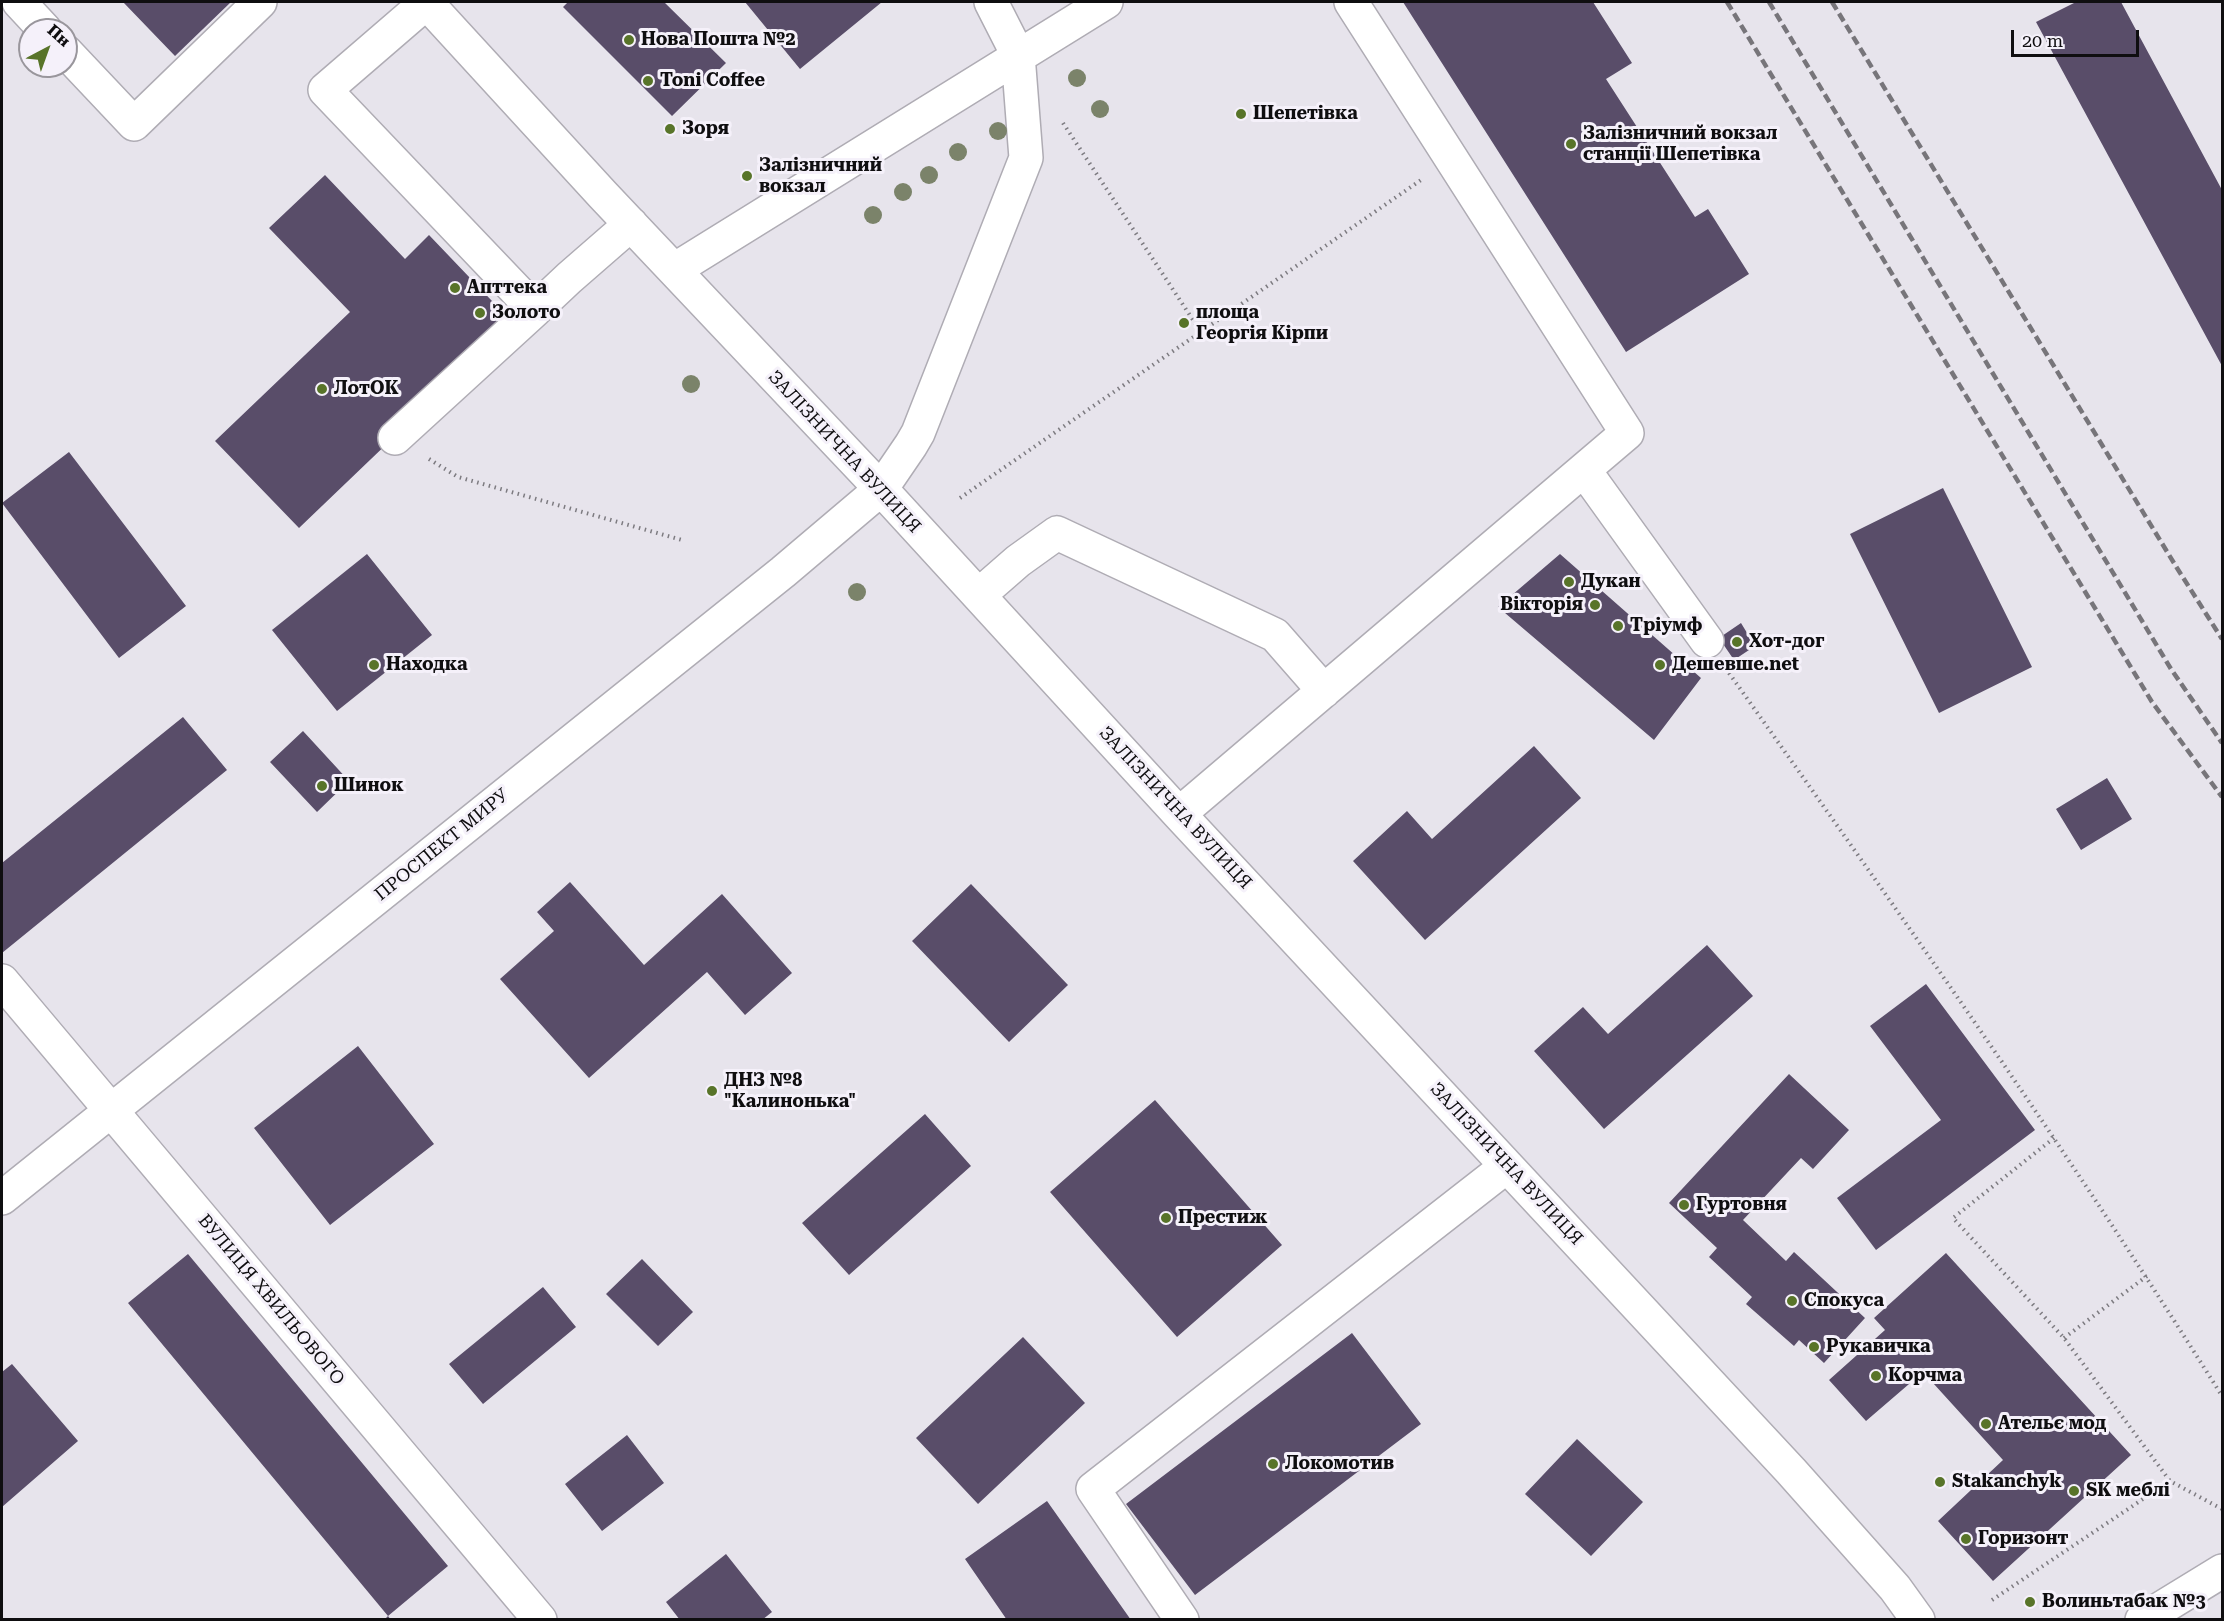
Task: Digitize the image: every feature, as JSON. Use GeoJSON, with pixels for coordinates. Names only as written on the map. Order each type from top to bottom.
{"type":"FeatureCollection","features":[{"type":"Feature","properties":{"kind":"street"},"geometry":{"type":"LineString","coordinates":[[19,2],[34,18]]}},
{"type":"Feature","properties":{"kind":"street"},"geometry":{"type":"LineString","coordinates":[[78,65],[134,124],[260,2]]}},
{"type":"Feature","properties":{"kind":"street"},"geometry":{"type":"LineString","coordinates":[[426,2],[325,90],[535,310]]}},
{"type":"Feature","properties":{"kind":"street","name":"ЗАЛІЗНИЧНА ВУЛИЦЯ"},"geometry":{"type":"LineString","coordinates":[[426,2],[881,489],[1179,814],[1791,1471],[1895,1588],[1918,1620]]}},
{"type":"Feature","properties":{"kind":"street"},"geometry":{"type":"LineString","coordinates":[[991,2],[1018,55]]}},
{"type":"Feature","properties":{"kind":"street"},"geometry":{"type":"LineString","coordinates":[[674,270],[1106,2]]}},
{"type":"Feature","properties":{"kind":"street"},"geometry":{"type":"LineString","coordinates":[[1179,814],[1627,433],[1352,2]]}},
{"type":"Feature","properties":{"kind":"street","name":"ПРОСПЕКТ МИРУ"},"geometry":{"type":"LineString","coordinates":[[2,1198],[783,572],[881,489],[918,433],[1026,158],[1018,55]]}},
{"type":"Feature","properties":{"kind":"street"},"geometry":{"type":"LineString","coordinates":[[395,438],[631,224]]}},
{"type":"Feature","properties":{"kind":"street"},"geometry":{"type":"LineString","coordinates":[[1584,470],[1707,641]]}},
{"type":"Feature","properties":{"kind":"street"},"geometry":{"type":"LineString","coordinates":[[979,596],[1018,561],[1057,532],[1275,635],[1324,691]]}},
{"type":"Feature","properties":{"kind":"street","name":"ВУЛИЦЯ ХВИЛЬОВОГО"},"geometry":{"type":"LineString","coordinates":[[2,981],[540,1620]]}},
{"type":"Feature","properties":{"kind":"street"},"geometry":{"type":"LineString","coordinates":[[1182,1620],[1093,1489],[1507,1166]]}},
{"type":"Feature","properties":{"kind":"street"},"geometry":{"type":"LineString","coordinates":[[2142,1620],[2223,1571]]}},
{"type":"Feature","properties":{"kind":"path"},"geometry":{"type":"LineString","coordinates":[[1057,114],[1201,332]]}},
{"type":"Feature","properties":{"kind":"path"},"geometry":{"type":"LineString","coordinates":[[960,498],[1452,159]]}},
{"type":"Feature","properties":{"kind":"path"},"geometry":{"type":"LineString","coordinates":[[395,438],[458,477],[682,540]]}},
{"type":"Feature","properties":{"kind":"path"},"geometry":{"type":"LineString","coordinates":[[1707,641],[2054,1138],[2147,1276],[2223,1396]]}},
{"type":"Feature","properties":{"kind":"path"},"geometry":{"type":"LineString","coordinates":[[2054,1138],[1953,1218],[2064,1338],[2170,1481],[2223,1509]]}},
{"type":"Feature","properties":{"kind":"path"},"geometry":{"type":"LineString","coordinates":[[2064,1338],[2147,1276]]}},
{"type":"Feature","properties":{"kind":"path"},"geometry":{"type":"LineString","coordinates":[[1992,1600],[2170,1481]]}},
{"type":"Feature","properties":{"kind":"building"},"geometry":{"type":"Polygon","coordinates":[[[123,2],[231,2],[175,56],[123,2]]]}},
{"type":"Feature","properties":{"kind":"building"},"geometry":{"type":"Polygon","coordinates":[[[568,2],[664,2],[726,63],[672,116],[563,7],[568,2]]]}},
{"type":"Feature","properties":{"kind":"building"},"geometry":{"type":"Polygon","coordinates":[[[745,2],[882,2],[800,69],[745,2]]]}},
{"type":"Feature","properties":{"kind":"building","name":"Залізничний вокзал станції Шепетівка"},"geometry":{"type":"Polygon","coordinates":[[[1403,2],[1593,2],[1632,63],[1606,79],[1695,217],[1708,209],[1749,274],[1626,352],[1403,2]]]}},
{"type":"Feature","properties":{"kind":"building"},"geometry":{"type":"Polygon","coordinates":[[[2076,2],[2121,2],[2222,190],[2222,366],[2036,22],[2076,2]]]}},
{"type":"Feature","properties":{"kind":"building"},"geometry":{"type":"Polygon","coordinates":[[[325,175],[405,259],[429,235],[513,323],[299,528],[215,441],[350,312],[269,228],[325,175]]]}},
{"type":"Feature","properties":{"kind":"building"},"geometry":{"type":"Polygon","coordinates":[[[69,452],[186,606],[119,658],[2,503],[69,452]]]}},
{"type":"Feature","properties":{"kind":"building"},"geometry":{"type":"Polygon","coordinates":[[[1943,488],[2032,667],[1939,713],[1850,534],[1943,488]]]}},
{"type":"Feature","properties":{"kind":"building"},"geometry":{"type":"Polygon","coordinates":[[[367,554],[432,635],[337,711],[272,630],[367,554]]]}},
{"type":"Feature","properties":{"kind":"building"},"geometry":{"type":"Polygon","coordinates":[[[1560,554],[1701,678],[1654,740],[1498,607],[1560,554]]]}},
{"type":"Feature","properties":{"kind":"building","name":"Хот-дог"},"geometry":{"type":"Polygon","coordinates":[[[1741,623],[1755,646],[1734,660],[1719,638],[1741,623]]]}},
{"type":"Feature","properties":{"kind":"building"},"geometry":{"type":"Polygon","coordinates":[[[183,717],[227,770],[2,953],[2,863],[183,717]]]}},
{"type":"Feature","properties":{"kind":"building"},"geometry":{"type":"Polygon","coordinates":[[[303,731],[349,781],[317,812],[270,762],[303,731]]]}},
{"type":"Feature","properties":{"kind":"building"},"geometry":{"type":"Polygon","coordinates":[[[1534,746],[1581,798],[1425,940],[1353,861],[1407,811],[1432,839],[1534,746]]]}},
{"type":"Feature","properties":{"kind":"building"},"geometry":{"type":"Polygon","coordinates":[[[2107,778],[2132,819],[2081,850],[2056,809],[2107,778]]]}},
{"type":"Feature","properties":{"kind":"building"},"geometry":{"type":"Polygon","coordinates":[[[570,882],[644,965],[722,894],[792,973],[745,1015],[707,972],[589,1078],[500,979],[554,931],[537,912],[570,882]]]}},
{"type":"Feature","properties":{"kind":"building"},"geometry":{"type":"Polygon","coordinates":[[[971,884],[1068,985],[1009,1042],[912,941],[971,884]]]}},
{"type":"Feature","properties":{"kind":"building"},"geometry":{"type":"Polygon","coordinates":[[[1707,945],[1753,996],[1604,1129],[1534,1051],[1583,1007],[1608,1034],[1707,945]]]}},
{"type":"Feature","properties":{"kind":"building"},"geometry":{"type":"Polygon","coordinates":[[[1926,984],[2035,1130],[1876,1250],[1837,1198],[1941,1120],[1870,1026],[1926,984]]]}},
{"type":"Feature","properties":{"kind":"building"},"geometry":{"type":"Polygon","coordinates":[[[358,1046],[434,1144],[330,1225],[254,1128],[358,1046]]]}},
{"type":"Feature","properties":{"kind":"building"},"geometry":{"type":"Polygon","coordinates":[[[1789,1074],[1849,1130],[1813,1169],[1801,1158],[1743,1220],[1786,1261],[1794,1252],[1865,1318],[1824,1363],[1799,1340],[1794,1346],[1746,1304],[1752,1297],[1709,1257],[1717,1248],[1669,1203],[1789,1074]]]}},
{"type":"Feature","properties":{"kind":"building","name":"Престиж"},"geometry":{"type":"Polygon","coordinates":[[[1155,1100],[1282,1245],[1177,1337],[1050,1192],[1155,1100]]]}},
{"type":"Feature","properties":{"kind":"building"},"geometry":{"type":"Polygon","coordinates":[[[925,1114],[971,1166],[849,1275],[802,1223],[925,1114]]]}},
{"type":"Feature","properties":{"kind":"building"},"geometry":{"type":"Polygon","coordinates":[[[1946,1253],[2131,1455],[1993,1581],[1938,1521],[2003,1460],[1923,1372],[1866,1421],[1829,1380],[1885,1330],[1874,1318],[1946,1253]]]}},
{"type":"Feature","properties":{"kind":"building"},"geometry":{"type":"Polygon","coordinates":[[[188,1254],[448,1566],[388,1616],[128,1303],[188,1254]]]}},
{"type":"Feature","properties":{"kind":"building"},"geometry":{"type":"Polygon","coordinates":[[[642,1259],[693,1312],[658,1346],[606,1294],[642,1259]]]}},
{"type":"Feature","properties":{"kind":"building"},"geometry":{"type":"Polygon","coordinates":[[[543,1287],[576,1327],[483,1404],[449,1364],[543,1287]]]}},
{"type":"Feature","properties":{"kind":"building","name":"Локомотив"},"geometry":{"type":"Polygon","coordinates":[[[1352,1333],[1421,1424],[1195,1595],[1126,1504],[1352,1333]]]}},
{"type":"Feature","properties":{"kind":"building"},"geometry":{"type":"Polygon","coordinates":[[[1023,1337],[1085,1403],[978,1504],[916,1438],[1023,1337]]]}},
{"type":"Feature","properties":{"kind":"building"},"geometry":{"type":"Polygon","coordinates":[[[12,1364],[78,1441],[2,1507],[2,1372],[12,1364]]]}},
{"type":"Feature","properties":{"kind":"building"},"geometry":{"type":"Polygon","coordinates":[[[627,1435],[664,1483],[602,1531],[565,1484],[627,1435]]]}},
{"type":"Feature","properties":{"kind":"building"},"geometry":{"type":"Polygon","coordinates":[[[1577,1439],[1643,1502],[1591,1556],[1525,1494],[1577,1439]]]}},
{"type":"Feature","properties":{"kind":"building"},"geometry":{"type":"Polygon","coordinates":[[[1047,1501],[1131,1620],[1007,1620],[965,1559],[1047,1501]]]}},
{"type":"Feature","properties":{"kind":"building"},"geometry":{"type":"Polygon","coordinates":[[[726,1554],[772,1612],[762,1620],[680,1620],[666,1602],[726,1554]]]}},
{"type":"Feature","properties":{"kind":"railway"},"geometry":{"type":"LineString","coordinates":[[1727,2],[2152,702],[2222,797]]}},
{"type":"Feature","properties":{"kind":"railway"},"geometry":{"type":"LineString","coordinates":[[1769,2],[2171,669],[2222,743]]}},
{"type":"Feature","properties":{"kind":"railway"},"geometry":{"type":"LineString","coordinates":[[1832,2],[2222,639]]}},
{"type":"Feature","properties":{"kind":"place","name":"Нова Пошта №2"},"geometry":{"type":"Point","coordinates":[629,40]}},
{"type":"Feature","properties":{"kind":"place","name":"Toni Coffee"},"geometry":{"type":"Point","coordinates":[648,81]}},
{"type":"Feature","properties":{"kind":"place","name":"Шепетівка"},"geometry":{"type":"Point","coordinates":[1241,114]}},
{"type":"Feature","properties":{"kind":"place","name":"Зоря"},"geometry":{"type":"Point","coordinates":[670,129]}},
{"type":"Feature","properties":{"kind":"place","name":"Залізничний вокзал станції Шепетівка"},"geometry":{"type":"Point","coordinates":[1571,144]}},
{"type":"Feature","properties":{"kind":"place","name":"Залізничний вокзал"},"geometry":{"type":"Point","coordinates":[747,176]}},
{"type":"Feature","properties":{"kind":"place","name":"Апттека"},"geometry":{"type":"Point","coordinates":[455,288]}},
{"type":"Feature","properties":{"kind":"place","name":"Золото"},"geometry":{"type":"Point","coordinates":[480,313]}},
{"type":"Feature","properties":{"kind":"place","name":"площа Георгія Кірпи"},"geometry":{"type":"Point","coordinates":[1184,323]}},
{"type":"Feature","properties":{"kind":"place","name":"ЛотОК"},"geometry":{"type":"Point","coordinates":[322,389]}},
{"type":"Feature","properties":{"kind":"place","name":"Дукан"},"geometry":{"type":"Point","coordinates":[1569,582]}},
{"type":"Feature","properties":{"kind":"place","name":"Вікторія"},"geometry":{"type":"Point","coordinates":[1595,605]}},
{"type":"Feature","properties":{"kind":"place","name":"Тріумф"},"geometry":{"type":"Point","coordinates":[1618,626]}},
{"type":"Feature","properties":{"kind":"place","name":"Хот-дог"},"geometry":{"type":"Point","coordinates":[1737,642]}},
{"type":"Feature","properties":{"kind":"place","name":"Находка"},"geometry":{"type":"Point","coordinates":[374,665]}},
{"type":"Feature","properties":{"kind":"place","name":"Дешевше.net"},"geometry":{"type":"Point","coordinates":[1660,665]}},
{"type":"Feature","properties":{"kind":"place","name":"Шинок"},"geometry":{"type":"Point","coordinates":[322,786]}},
{"type":"Feature","properties":{"kind":"place","name":"ДНЗ №8 \"Калинонька\""},"geometry":{"type":"Point","coordinates":[712,1091]}},
{"type":"Feature","properties":{"kind":"place","name":"Гуртовня"},"geometry":{"type":"Point","coordinates":[1684,1205]}},
{"type":"Feature","properties":{"kind":"place","name":"Престиж"},"geometry":{"type":"Point","coordinates":[1166,1218]}},
{"type":"Feature","properties":{"kind":"place","name":"Спокуса"},"geometry":{"type":"Point","coordinates":[1792,1301]}},
{"type":"Feature","properties":{"kind":"place","name":"Рукавичка"},"geometry":{"type":"Point","coordinates":[1814,1347]}},
{"type":"Feature","properties":{"kind":"place","name":"Корчма"},"geometry":{"type":"Point","coordinates":[1876,1376]}},
{"type":"Feature","properties":{"kind":"place","name":"Ательє мод"},"geometry":{"type":"Point","coordinates":[1986,1424]}},
{"type":"Feature","properties":{"kind":"place","name":"Локомотив"},"geometry":{"type":"Point","coordinates":[1273,1464]}},
{"type":"Feature","properties":{"kind":"place","name":"Stakanchyk"},"geometry":{"type":"Point","coordinates":[1940,1482]}},
{"type":"Feature","properties":{"kind":"place","name":"SK меблі"},"geometry":{"type":"Point","coordinates":[2074,1491]}},
{"type":"Feature","properties":{"kind":"place","name":"Горизонт"},"geometry":{"type":"Point","coordinates":[1966,1539]}},
{"type":"Feature","properties":{"kind":"place","name":"Волиньтабак №3"},"geometry":{"type":"Point","coordinates":[2030,1602]}}]}
